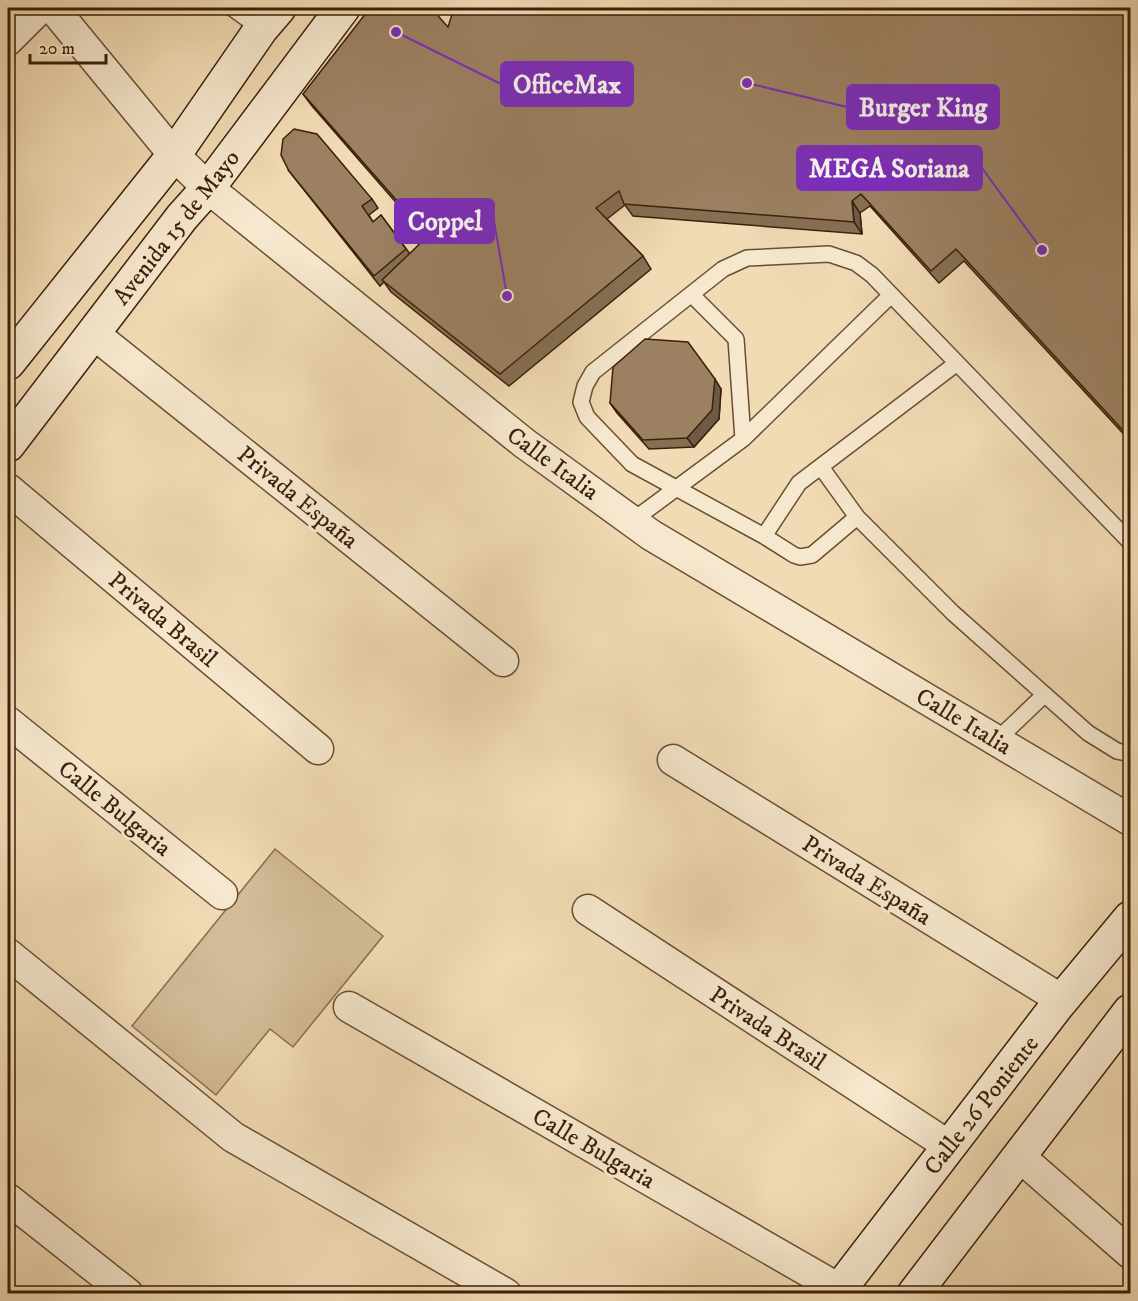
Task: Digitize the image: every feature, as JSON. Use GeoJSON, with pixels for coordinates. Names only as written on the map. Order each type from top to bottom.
{"type":"FeatureCollection","features":[{"type":"Feature","properties":{"kind":"main road","name":"Avenida 15 de Mayo"},"geometry":{"type":"LineString","coordinates":[[8,445],[182,217],[208,188],[343,8]]}},
{"type":"Feature","properties":{"kind":"main road","name":"Avenida 15 de Mayo"},"geometry":{"type":"LineString","coordinates":[[8,363],[174,154],[270,18]]}},
{"type":"Feature","properties":{"kind":"main road","name":"Calle 26 Poniente"},"geometry":{"type":"LineString","coordinates":[[837,1291],[1062,1000],[1131,918]]}},
{"type":"Feature","properties":{"kind":"main road"},"geometry":{"type":"LineString","coordinates":[[914,1293],[1128,1019]]}},
{"type":"Feature","properties":{"kind":"street"},"geometry":{"type":"LineString","coordinates":[[8,40],[40,8]]}},
{"type":"Feature","properties":{"kind":"street","name":"Calle Italia"},"geometry":{"type":"LineString","coordinates":[[53,8],[174,154],[208,188],[524,443],[632,521],[1131,820]]}},
{"type":"Feature","properties":{"kind":"street","name":"Privada España"},"geometry":{"type":"LineString","coordinates":[[94,334],[503,661]]}},
{"type":"Feature","properties":{"kind":"street","name":"Privada Brasil"},"geometry":{"type":"LineString","coordinates":[[8,489],[318,749]]}},
{"type":"Feature","properties":{"kind":"street","name":"Calle Bulgaria"},"geometry":{"type":"LineString","coordinates":[[8,722],[222,894]]}},
{"type":"Feature","properties":{"kind":"street","name":"Privada España"},"geometry":{"type":"LineString","coordinates":[[673,760],[1062,1000]]}},
{"type":"Feature","properties":{"kind":"street","name":"Privada Brasil"},"geometry":{"type":"LineString","coordinates":[[588,910],[949,1146]]}},
{"type":"Feature","properties":{"kind":"street"},"geometry":{"type":"LineString","coordinates":[[8,954],[233,1137],[506,1293]]}},
{"type":"Feature","properties":{"kind":"street","name":"Calle Bulgaria"},"geometry":{"type":"LineString","coordinates":[[350,1007],[837,1291]]}},
{"type":"Feature","properties":{"kind":"street"},"geometry":{"type":"LineString","coordinates":[[1019,1156],[1131,1253]]}},
{"type":"Feature","properties":{"kind":"street"},"geometry":{"type":"LineString","coordinates":[[8,1199],[128,1293]]}},
{"type":"Feature","properties":{"kind":"lane"},"geometry":{"type":"LineString","coordinates":[[232,8],[270,18]]}},
{"type":"Feature","properties":{"kind":"lane"},"geometry":{"type":"LineString","coordinates":[[857,516],[812,555],[807,557],[794,555],[764,536],[632,464],[587,417],[581,402],[585,386],[593,372],[723,269],[747,258],[829,254],[855,263],[872,275],[1131,542]]}},
{"type":"Feature","properties":{"kind":"lane"},"geometry":{"type":"LineString","coordinates":[[692,295],[736,339],[743,440]]}},
{"type":"Feature","properties":{"kind":"lane"},"geometry":{"type":"LineString","coordinates":[[632,521],[743,440],[890,296]]}},
{"type":"Feature","properties":{"kind":"lane"},"geometry":{"type":"LineString","coordinates":[[764,536],[799,483],[957,363]]}},
{"type":"Feature","properties":{"kind":"lane"},"geometry":{"type":"LineString","coordinates":[[821,467],[857,516],[953,613],[1088,732],[1117,751],[1131,754]]}},
{"type":"Feature","properties":{"kind":"lane"},"geometry":{"type":"LineString","coordinates":[[997,740],[1044,695]]}},
{"type":"Feature","properties":{"kind":"shaded area"},"geometry":{"type":"Polygon","coordinates":[[[275,849],[383,936],[293,1047],[270,1029],[216,1095],[132,1026],[275,849]]]}},
{"type":"Feature","properties":{"kind":"building"},"geometry":{"type":"Polygon","coordinates":[[[370,8],[431,8],[448,27],[454,8],[1061,8],[1063,10],[1066,8],[1131,8],[1131,439],[956,249],[931,271],[861,194],[852,201],[854,222],[624,204],[619,191],[596,208],[643,256],[500,374],[382,280],[428,236],[303,94],[370,8]]]}},
{"type":"Feature","properties":{"kind":"building"},"geometry":{"type":"Polygon","coordinates":[[[294,129],[317,134],[372,199],[362,206],[373,222],[381,215],[406,249],[374,276],[289,171],[281,155],[283,139],[294,129]]]}},
{"type":"Feature","properties":{"kind":"building"},"geometry":{"type":"Polygon","coordinates":[[[645,339],[688,342],[715,379],[712,410],[687,438],[643,440],[610,403],[613,367],[645,339]]]}},
{"type":"Feature","properties":{"kind":"place","name":"OfficeMax"},"geometry":{"type":"Point","coordinates":[396,32]}},
{"type":"Feature","properties":{"kind":"place","name":"Burger King"},"geometry":{"type":"Point","coordinates":[747,83]}},
{"type":"Feature","properties":{"kind":"place","name":"MEGA Soriana"},"geometry":{"type":"Point","coordinates":[1042,250]}},
{"type":"Feature","properties":{"kind":"place","name":"Coppel"},"geometry":{"type":"Point","coordinates":[507,296]}}]}
